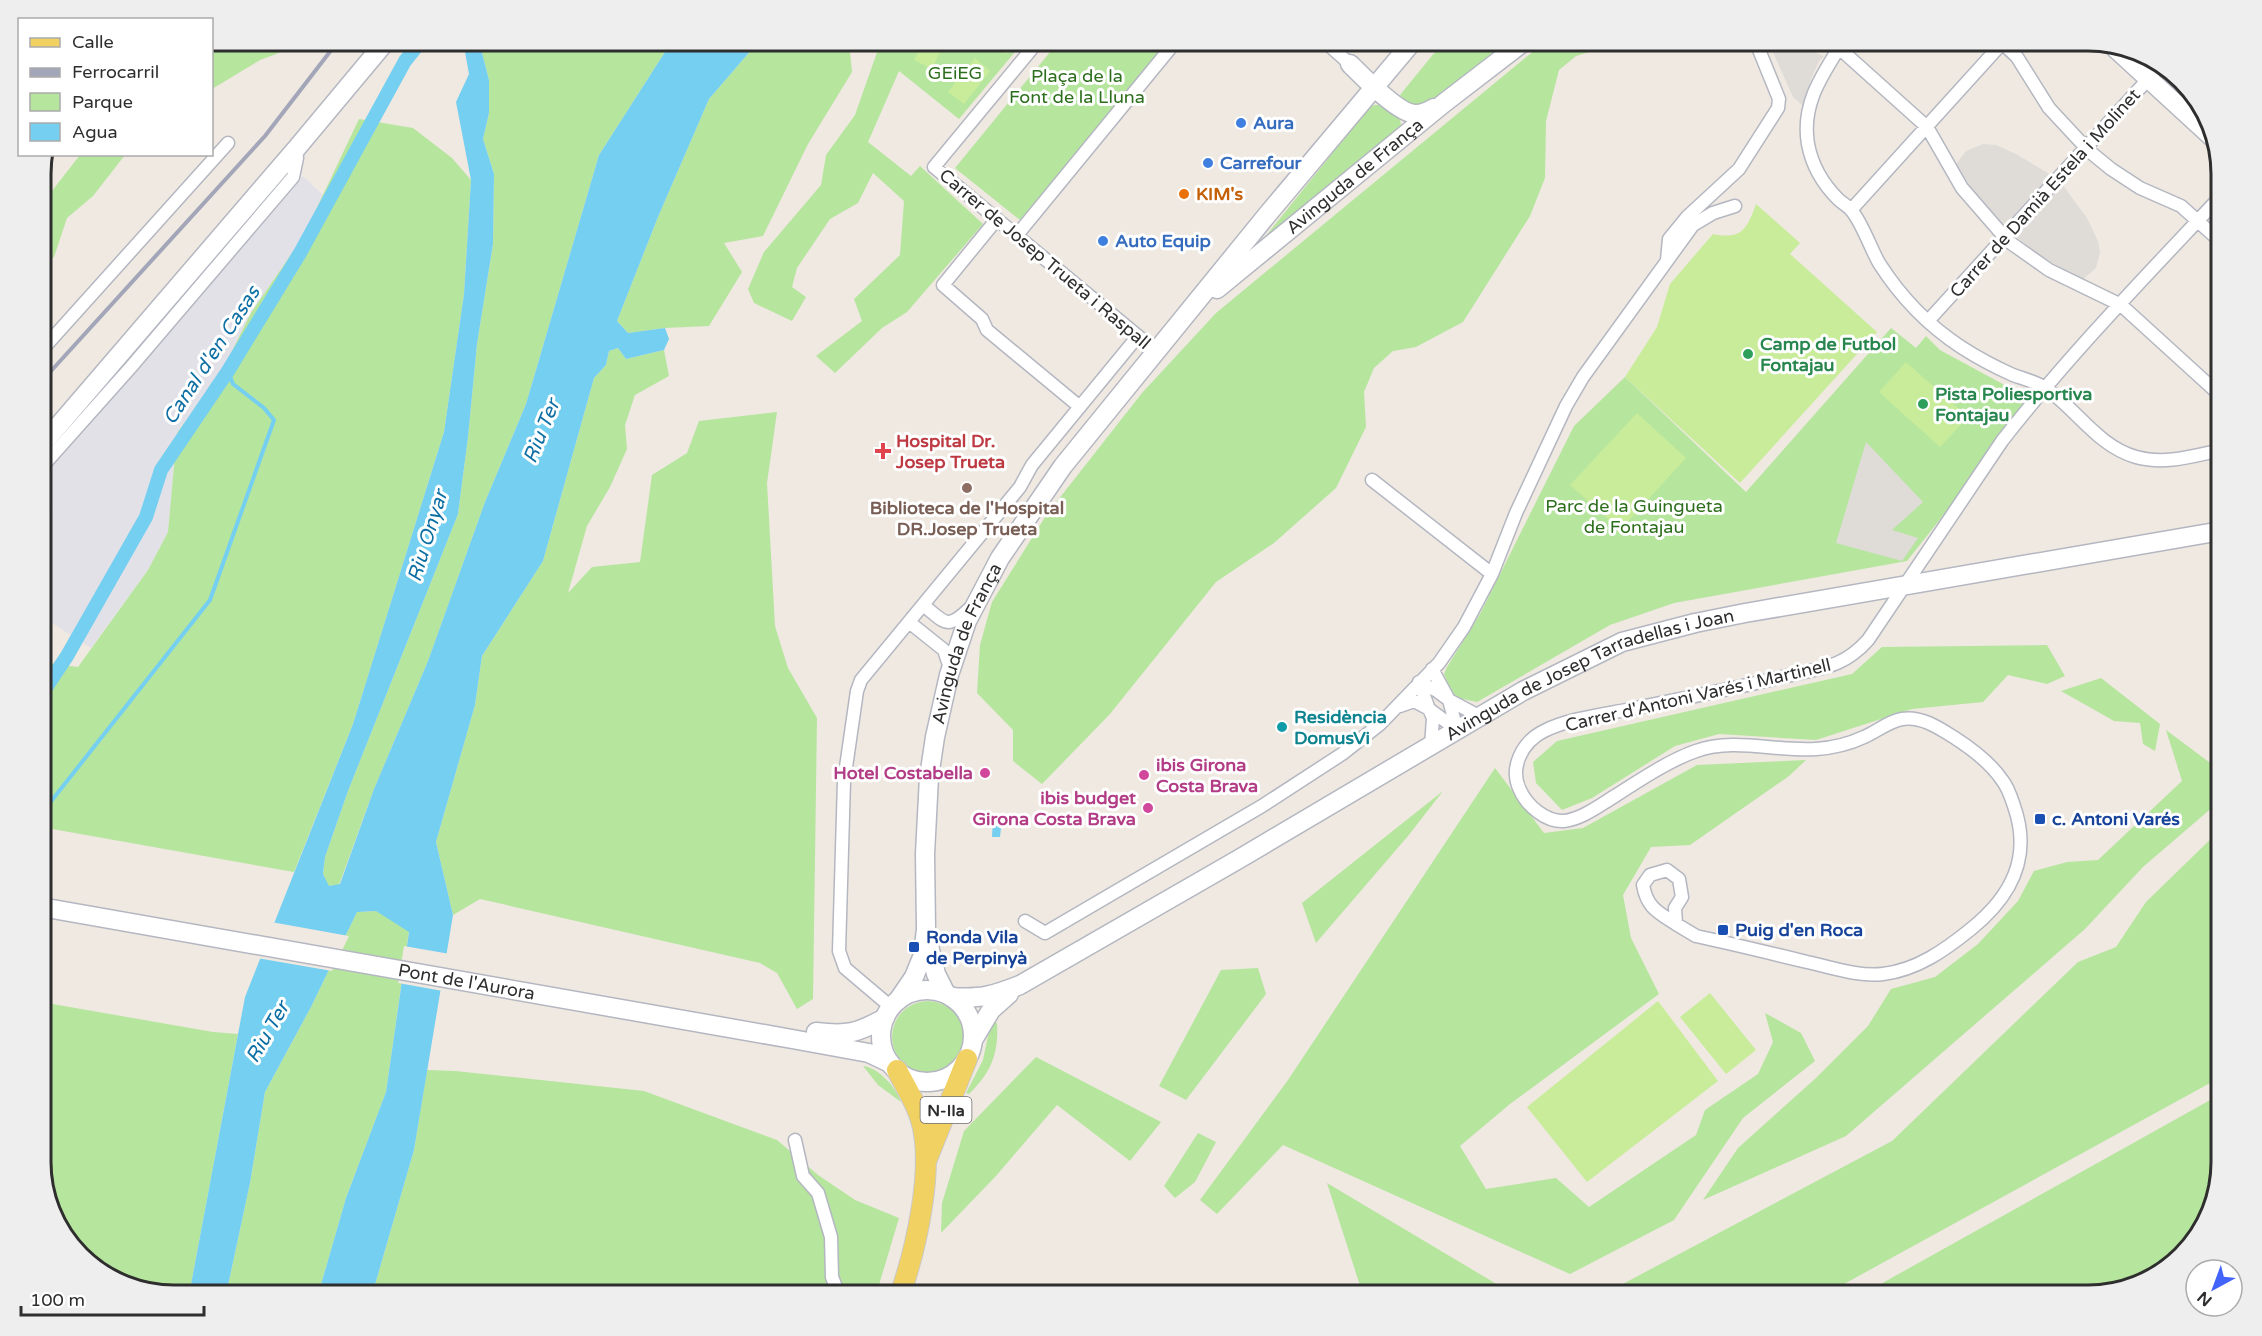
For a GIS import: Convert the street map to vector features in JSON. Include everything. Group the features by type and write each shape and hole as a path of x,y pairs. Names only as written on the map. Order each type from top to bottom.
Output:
{"main road":[{"path":"51,434 378,51"},
{"path":"1350,64 1384,67 1403,51"},
{"name":"Avinguda de França","path":"892,1008 919,968 926,929 925,854 929,777 950,668 967,621 1000,558 1063,466 1404,51"},
{"path":"1400,107 1394,89 1395,75 1406,51"},
{"name":"Avinguda de França","path":"1185,315 1512,51"},
{"path":"2135,60 2155,72 2198,121"},
{"path":"1350,64 1373,87 1415,115 1428,112 1444,104"},
{"name":"Avinguda de Josep Tarradellas i Joan","path":"948,995 974,999 992,996 1020,985 1135,920 1479,716 1592,656 1641,636 1745,613 2211,533"},
{"name":"Pont de l'Aurora","path":"51,899 793,1034 869,1053 894,1067"},
{"name":"Pont de l'Aurora","path":"51,909 793,1034 836,1035 860,1031 892,1008"},
{"name":"Avinguda de França","path":"926,929 936,974 948,995"},
{"name":"Avinguda de Josep Tarradellas i Joan","path":"970,1049 991,1010 1020,985"},
{"path":"892,1008 910,993 922,990 934,990 948,995 967,1013 973,1029 970,1049"},
{"name":"N-IIa","path":"892,1008 882,1041 921,1118 926,1162"},
{"name":"N-IIa","path":"894,1067 913,1080 938,1081 955,1073 970,1049"},
{"name":"N-IIa","path":"903,1285 914,1244 926,1162 970,1049"}],"street":[{"name":"Carrer de Josep Trueta i Raspall","path":"1030,51 934,167 1156,351"},
{"path":"1017,235 1168,51"},
{"path":"1335,51 1350,64"},
{"path":"1667,261 1669,239 1687,217 1739,169 1775,115 1779,99 1759,51"},
{"path":"1838,51 1815,87 1808,110 1807,133 1811,155 1819,176 1832,193 1851,210 1880,264 1928,321 1945,336 1982,360 2046,388 2100,438 2134,456 2168,460 2211,452"},
{"path":"1849,51 1927,127 1962,188 2004,237 2049,270 2121,305 2211,387"},
{"path":"1851,210 1994,51"},
{"path":"2010,51 2020,62 2049,108 2085,148 2128,180 2181,206 2211,233"},
{"name":"Carrer de Damià Estela i Molinet","path":"1928,321 2155,72"},
{"path":"51,340 228,143"},
{"path":"51,457 293,177 297,158 296,149"},
{"path":"1025,921 1045,933 1272,799 1342,754 1380,724 1439,663 1464,627 1492,574 1516,513 1566,406 1583,377 1693,225 1713,213 1735,206"},
{"name":"Carrer d'Antoni Varés i Martinell","path":"1676,924 1696,936 1850,972 1882,975 1934,957 1973,928 1994,908 2015,874 2022,851 2021,832 2011,798 2004,782 1988,763 1941,729 1919,719 1900,719 1843,745 1815,749 1759,745 1696,750 1643,778 1584,814 1562,821 1547,817 1533,808 1518,786 1516,775 1519,758 1535,736 1553,727 1742,687 1846,661 1868,640 2002,441 2034,401 2211,207"},
{"path":"997,219 943,285 982,320 987,330 1080,407"},
{"path":"892,1008 845,968 839,951 846,764 857,691 861,680 1020,487 1032,465 1138,336"},
{"path":"2034,401 2046,397 2056,398"},
{"path":"1372,480 1492,574"},
{"path":"923,605 950,623 956,622 977,602"},
{"path":"909,622 944,650 950,668"},
{"path":"1432,669 1449,700 1456,730"},
{"path":"1419,682 1479,716"},
{"path":"1419,682 1433,718 1431,746"},
{"path":"1396,707 1413,701 1429,708 1456,730"},
{"path":"795,1140 803,1176 818,1193 831,1237 832,1277 835,1285"}],"shaded area":[{"path":"1772,51 1811,51 1824,56 1819,61 1811,79 1803,106 1793,97"},
{"path":"1983,144 1996,145 2016,154 2051,175 2062,184 2087,218 2098,241 2100,252 2096,268 2082,280 2039,255 2009,231 1976,195 1956,164 1966,151"},
{"path":"303,176 323,195 303,237 251,313 220,375 177,433 168,532 148,570 91,648 51,622 51,467"},
{"path":"1866,442 1923,502 1892,530 1918,538 1902,561 1836,543"}],"green space":[{"path":"213,51 284,51 260,60 213,88"},
{"path":"482,51 666,51 599,155 526,404 485,502 428,661 374,789 339,885 328,886 323,874 325,857 348,791 458,514 477,344 493,244 494,174 483,139 489,113 489,80"},
{"path":"750,51 850,51 852,72 808,144 763,236 724,243 742,272 709,326 628,333 617,321 658,217 709,99"},
{"name":"GEiEG","path":"877,51 1016,51 959,119 899,71 868,142 911,176 920,166 983,224 907,312 882,328 835,373 816,356 862,321 854,299 900,255 904,201 873,173 858,203 830,219 797,268 792,287 806,297 792,321 754,303 748,289 764,252 821,185 826,155 855,115"},
{"path":"918,51 940,51 932,69 914,60"},
{"name":"Plaça de la Font de la Lluna","path":"1051,51 1163,51 1020,220 955,168"},
{"path":"1436,51 1496,51 1427,106 1415,106 1400,95"},
{"path":"1534,51 1593,51 1576,56 1559,70 1546,121 1545,178 1530,216 1463,322 1416,347 1393,351 1374,368 1364,392 1366,427 1336,488 1274,543 1216,582 1110,714 1042,784 1013,761 1013,730 977,693 980,645 992,602 1047,514 1142,393 1216,313"},
{"path":"975,58 990,71 964,104 948,92"},
{"path":"1374,105 1384,106 1394,111 1400,119 1401,130 1268,238 1265,237 1368,109"},
{"path":"359,119 413,128 452,158 471,180 464,294 444,432 353,724 294,872 51,829 51,663 78,667 148,570 168,532 177,433 220,375 251,313 303,237"},
{"path":"79,156 124,156 93,196 67,218 54,257 51,259 51,192"},
{"name":"Camp de Futbol Fontajau","path":"1756,204 1800,243 1790,254 1877,332 1740,483 1625,377 1657,327 1670,284 1713,234 1731,235 1742,231 1750,220"},
{"name":"Parc de la Guingueta de Fontajau","path":"1891,328 1916,348 1926,336 1940,350 2034,401 1907,561 1674,603 1610,625 1477,702 1454,697 1444,674 1447,667 1480,614 1574,426 1625,377 1746,492"},
{"path":"618,348 626,359 664,350 669,376 635,395 625,425 627,449 610,487 587,526 568,593 592,567 640,562 652,475 687,453 699,421 777,412 767,483 775,626 788,668 817,718 813,999 797,1009 777,973 760,963 480,899 453,915 436,842 475,705 482,656 543,561 594,378 606,365 609,351"},
{"name":"Pista Poliesportiva Fontajau","path":"1906,362 1968,417 1940,447 1879,392"},
{"path":"1637,413 1686,458 1620,530 1570,485"},
{"path":"2047,645 2065,676 2047,684 2008,675 1983,702 1912,709 1816,740 1719,734 1675,746 1592,798 1562,810 1536,783 1533,762 1557,741 1852,674 1882,647"},
{"path":"2101,678 2160,724 2155,751 2143,744 2140,723 2114,721 2061,691"},
{"path":"2166,730 2211,764 2211,809 2143,867 2085,929 1846,1136 1703,1200 1738,1148 1816,1078 1868,1026 1891,989 1935,977 1978,944 2018,901 2034,871 2067,862 2098,860 2182,781"},
{"path":"1806,760 1789,776 1690,845 1651,847 1623,895 1631,938 1659,994 1510,1104 1460,1146 1486,1189 1556,1178 1589,1207 1696,1135 1705,1110 1758,1074 1773,1042 1765,1013 1801,1033 1815,1061 1743,1118 1674,1220 1570,1274 1283,1145 1217,1214 1200,1200 1288,1080 1495,768 1544,833 1583,828 1697,765"},
{"path":"1443,791 1408,836 1316,943 1302,903"},
{"path":"2211,839 2211,1082 1842,1285 1621,1285 1892,1141 2078,962 2116,947 2146,902"},
{"path":"377,911 409,931 386,1092 346,1198 321,1285 228,1285 250,1183 265,1092 311,1007 357,912"},
{"path":"1258,968 1266,994 1186,1100 1159,1086 1221,970"},
{"path":"1710,993 1756,1050 1726,1074 1680,1017"},
{"path":"928,1001 942,1004 954,1011 961,1023 964,1037 961,1051 954,1063 942,1070 928,1073 914,1070 902,1063 895,1051 892,1037 895,1023 902,1011 914,1004"},
{"path":"1658,1001 1718,1081 1587,1182 1527,1107"},
{"path":"51,1004 213,1032 238,1034 191,1285 158,1284 127,1276 106,1264 82,1243 64,1216 53,1186 51,1170"},
{"path":"994,1022 997,1023 997,1044 992,1062 977,1086 969,1094 966,1093 983,1060 988,1036"},
{"path":"1036,1057 1161,1122 1130,1161 1057,1105 995,1177 941,1233 942,1203 964,1131"},
{"path":"863,1066 875,1070 886,1079 901,1102 878,1085"},
{"path":"427,1070 644,1091 777,1140 818,1175 855,1200 899,1218 879,1285 375,1285 414,1150"},
{"path":"2211,1100 2210,1178 2202,1209 2175,1249 2135,1276 2120,1281 2088,1285 1879,1285"},
{"path":"1198,1133 1216,1142 1195,1182 1175,1198 1164,1186"},
{"path":"1327,1183 1498,1285 1360,1285"}],"water":[{"path":"465,51 482,51 489,80 489,113 483,139 494,174 493,244 477,344 458,514 348,791 325,857 323,874 329,886 340,884 374,789 428,661 485,502 526,404 599,155 666,51 750,51 709,99 658,217 617,321 628,333 665,328 669,339 664,350 626,359 618,348 609,351 606,365 594,378 543,561 482,656 475,705 436,842 453,915 414,1150 375,1285 321,1285 346,1198 386,1092 409,932 376,911 357,912 311,1007 265,1092 250,1183 228,1285 191,1285 245,997 353,724 444,432 464,294 471,180 456,102 469,74"},
{"path":"993,819 1002,819 1000,837 992,837"}],"pier":[{"path":"271,922 349,936 332,971 257,958"},
{"path":"404,946 450,954 443,991 398,983"}],"waterway":[{"name":"Canal d'en Casas","path":"51,680 146,517 161,470 228,371 300,253 405,61 413,51"},
{"path":"51,801 210,600 274,420 264,408 233,384 228,371"}],"railway":[{"path":"51,371 265,136 331,51"}],"place":[{"name":"Aura","path":"1241,123"},
{"name":"Carrefour","path":"1208,163"},
{"name":"KIM's","path":"1184,194"},
{"name":"Auto Equip","path":"1103,241"},
{"name":"Camp de Futbol Fontajau","path":"1748,354"},
{"name":"Pista Poliesportiva Fontajau","path":"1923,404"},
{"name":"Hospital Dr. Josep Trueta","path":"883,451"},
{"name":"Biblioteca de l'Hospital DR.Josep Trueta","path":"967,488"},
{"name":"Residència DomusVi","path":"1282,727"},
{"name":"Hotel Costabella","path":"985,773"},
{"name":"ibis Girona Costa Brava","path":"1144,775"},
{"name":"ibis budget Girona Costa Brava","path":"1148,808"},
{"name":"c. Antoni Varés","path":"2040,819"},
{"name":"Puig d'en Roca","path":"1723,930"},
{"name":"Ronda Vila de Perpinyà","path":"914,947"}],"water label":[{"name":"Riu Ter","path":"541,431"},
{"name":"Riu Onyar","path":"427,536"},
{"name":"Riu Ter","path":"267,1032"}]}
